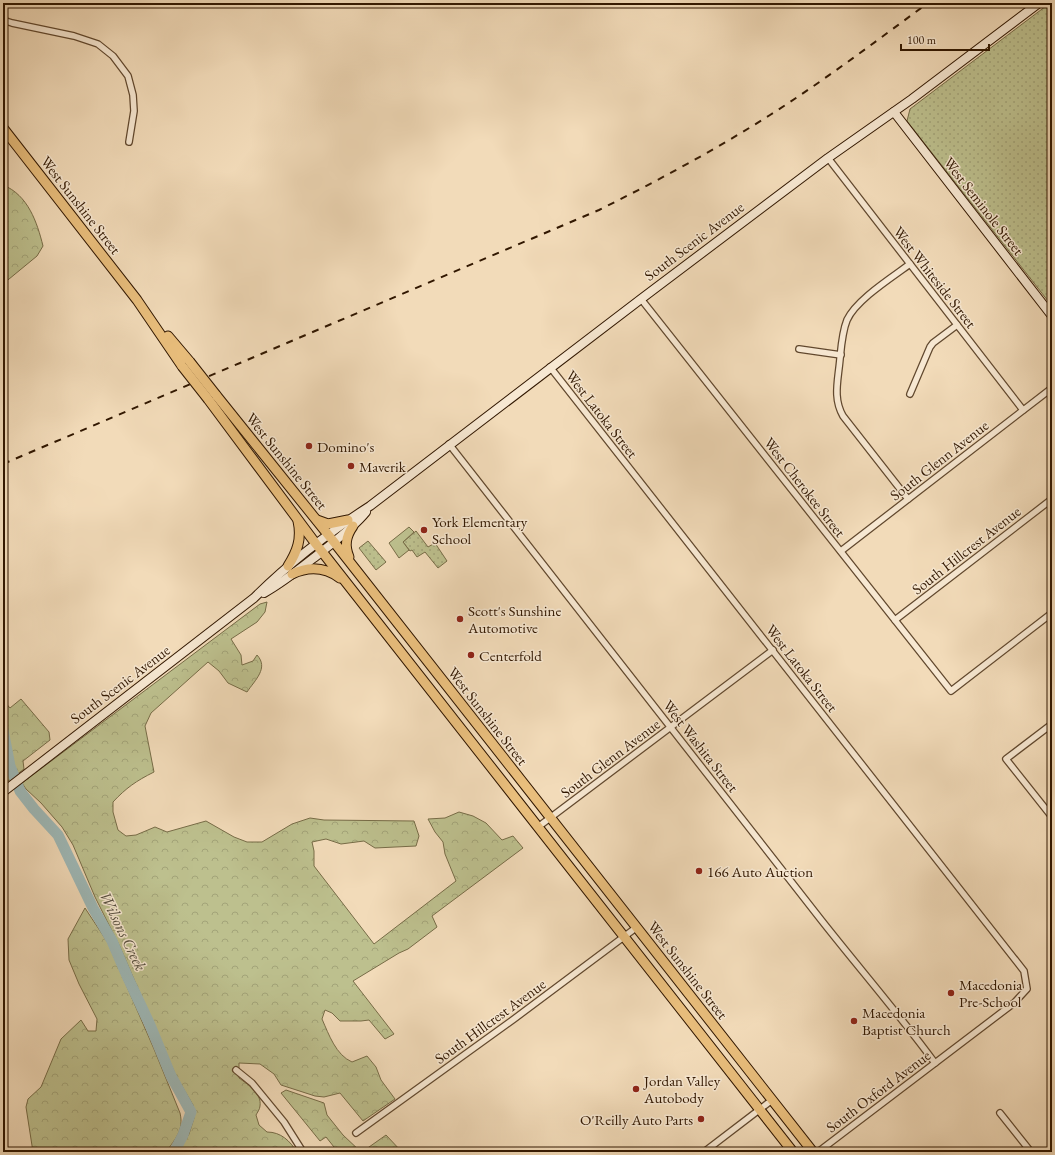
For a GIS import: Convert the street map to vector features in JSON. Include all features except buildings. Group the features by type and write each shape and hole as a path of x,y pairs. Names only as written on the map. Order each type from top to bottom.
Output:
{"main road":[{"name":"South Scenic Avenue","path":"3,792 28,771 254,598 270,590 290,570 351,523 370,506 550,367 828,158 894,112 1039,3"},
{"name":"West Seminole Street","path":"894,112 1052,316"},
{"name":"West Sunshine Street","path":"3,128 212,397 352,564 813,1152"},
{"name":"West Sunshine Street","path":"212,397 319,548 793,1152"},
{"path":"313,517 324,523 351,523 346,545 352,564"},
{"path":"298,520 300,540 290,570 318,568 331,572 346,582"}],"street":[{"path":"3,20 12,24 74,36 98,44 113,56 128,76 133,95 134,111 129,142"},
{"name":"West Whiteside Street","path":"828,158 1023,410"},
{"path":"908,499 840,412 836,391 845,325 855,308 862,301 910,264"},
{"name":"West Cherokee Street","path":"641,299 951,690 1052,613"},
{"path":"910,394 930,347 933,343 957,325"},
{"path":"799,349 841,355"},
{"name":"West Latoka Street","path":"550,367 1024,971 1027,989"},
{"name":"South Glenn Avenue","path":"840,551 1052,388"},
{"name":"West Washita Street","path":"449,444 935,1063"},
{"name":"South Hillcrest Avenue","path":"894,620 1052,499"},
{"name":"South Glenn Avenue","path":"538,827 772,650"},
{"path":"1052,724 1006,759 1052,817"},
{"name":"South Hillcrest Avenue","path":"356,1133 514,1019 637,927"},
{"name":"South Oxford Avenue","path":"818,1152 1014,1003 1027,989"},
{"path":"236,1070 252,1083 284,1122 303,1152"},
{"path":"704,1152 772,1100"},
{"path":"1000,1113 1031,1152"}],"green space":[{"path":"1052,3 1052,306 907,121 910,109"},
{"path":"3,185 19,195 25,202 38,228 43,246 37,256 3,284"},
{"path":"409,527 414,532 403,542 409,550 399,558 389,543"},
{"path":"416,531 428,547 435,543 447,561 438,568 425,552 417,557 412,550 410,551 403,542"},
{"path":"368,541 386,562 376,570 359,548"},
{"path":"267,602 265,612 257,622 231,639 241,655 242,665 253,661 257,655 262,665 260,674 247,692 228,683 219,671 208,662 151,713 145,726 154,772 132,785 113,802 113,812 118,830 126,836 136,835 155,827 167,832 206,821 234,837 247,842 262,842 292,824 310,818 324,820 414,821 419,836 416,846 375,848 364,841 341,844 326,839 312,842 314,851 314,866 374,944 456,881 445,854 443,842 435,832 428,819 445,818 459,812 473,816 486,823 502,840 513,836 523,848 432,916 437,927 408,949 353,981 394,1034 385,1039 369,1020 340,1021 332,1013 325,1010 322,1019 337,1050 346,1059 352,1062 367,1056 376,1067 381,1080 395,1099 363,1121 340,1093 324,1097 315,1096 281,1085 274,1074 260,1064 239,1063 239,1078 250,1086 259,1097 260,1107 256,1115 259,1125 267,1132 281,1135 297,1152 178,1152 189,1134 194,1118 193,1105 176,1076 120,947 95,897 73,845 62,827 22,783 260,604"},
{"path":"21,699 49,732 50,740 23,761 24,769 3,785 3,700 10,708"},
{"path":"85,908 108,943 180,1113 180,1129 176,1138 166,1152 33,1152 26,1107 28,1099 41,1087 61,1039 81,1020 88,1031 96,1031 97,1019 79,984 69,960 68,939"},
{"path":"286,1090 324,1103 327,1115 343,1135 361,1152 338,1152 326,1137 320,1141 281,1093"},
{"path":"386,1135 402,1152 362,1152"}],"waterway":[{"name":"Wilsons Creek","path":"3,730 10,766 20,791 58,835 93,908 112,941 171,1076 191,1112 183,1135 174,1152"}],"railway":[{"path":"3,464 599,210 686,165 770,115 830,74 928,3"}],"place":[{"name":"Domino's","path":"309,446"},
{"name":"Maverik","path":"351,466"},
{"name":"York Elementary School","path":"424,530"},
{"name":"Scott's Sunshine Automotive","path":"460,619"},
{"name":"Centerfold","path":"471,655"},
{"name":"166 Auto Auction","path":"699,871"},
{"name":"Macedonia Pre-School","path":"951,993"},
{"name":"Macedonia Baptist Church","path":"854,1021"},
{"name":"Jordan Valley Autobody","path":"636,1089"},
{"name":"O'Reilly Auto Parts","path":"701,1119"}]}
